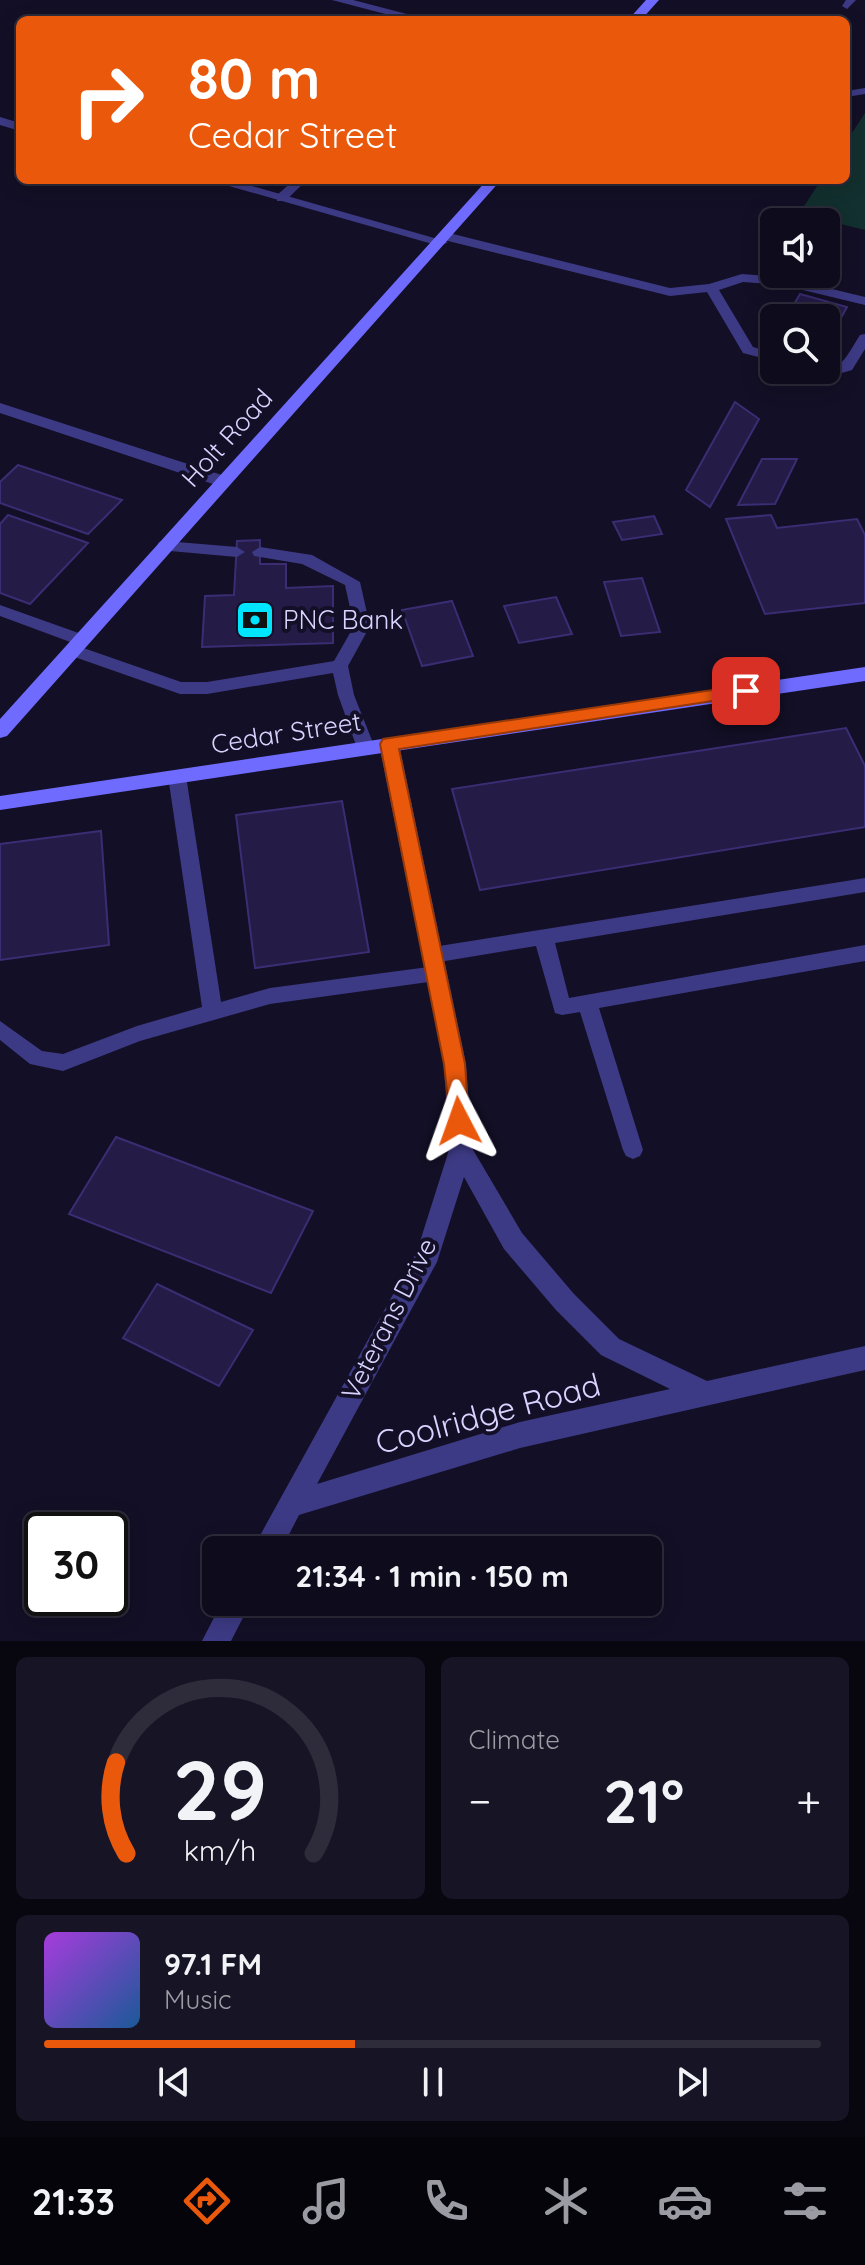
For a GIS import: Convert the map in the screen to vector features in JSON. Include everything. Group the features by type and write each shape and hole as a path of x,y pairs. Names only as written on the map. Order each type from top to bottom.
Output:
{"main road":[{"path":"638,16 653,0"},
{"name":"Holt Road","path":"0,731 491,184"},
{"name":"Cedar Street","path":"0,803 865,674"}],"street":[{"path":"338,0 407,16"},
{"path":"230,184 443,239"},
{"path":"0,408 222,481"},
{"name":"Veterans Drive","path":"273,1536 428,1254 461,1150 455,1064 434,965 377,746"},
{"name":"Coolridge Road","path":"461,1150 513,1241 565,1302 610,1347 706,1394"},
{"name":"Coolridge Road","path":"290,1505 520,1435 865,1358"},
{"path":"216,1641 229,1616"}],"lane":[{"path":"281,198 297,184"},
{"path":"443,239 670,292 711,288 742,278 782,281 865,301"},
{"path":"711,288 748,350 760,353"},
{"path":"840,369 847,367 865,338"},
{"path":"165,546 237,552"},
{"path":"260,552 306,559 352,582 362,626 340,666 346,695 377,746"},
{"path":"0,610 180,688 207,688 340,666"},
{"path":"177,776 213,1013"},
{"path":"0,1029 37,1058 63,1063 137,1034 270,996 434,965 544,938 865,885"},
{"path":"544,938 562,1007 865,953"},
{"path":"587,1002 633,1150"}],"green space":[{"path":"865,113 865,230 840,224 840,208 803,208 818,184 850,184 850,136"}],"building":[{"path":"800,294 836,304 794,304"},
{"path":"840,305 847,307 840,319"},
{"path":"735,402 759,419 710,507 686,490"},
{"path":"762,459 797,459 775,504 738,505"},
{"path":"18,465 122,500 88,534 0,503 0,482"},
{"path":"8,515 88,543 30,604 0,593 0,524"},
{"path":"771,515 777,528 857,519 865,535 865,603 765,614 726,519"},
{"path":"654,516 662,534 622,540 613,522"},
{"path":"260,540 260,564 286,564 286,588 333,586 333,643 202,647 205,596 234,595 237,541"},
{"path":"642,578 660,632 621,636 604,582"},
{"path":"556,597 572,634 519,643 504,606"},
{"path":"452,601 473,656 422,666 402,610"},
{"path":"846,728 865,766 865,827 480,890 452,789"},
{"path":"342,801 369,952 255,968 236,815"},
{"path":"101,831 109,945 0,960 0,844"},
{"path":"116,1137 313,1211 271,1293 69,1214"},
{"path":"157,1284 253,1330 219,1386 123,1338"}],"place":[{"name":"PNC Bank","path":"255,620"}],"route":[{"path":"459,1121 455,1064 389,744 746,691"}]}
